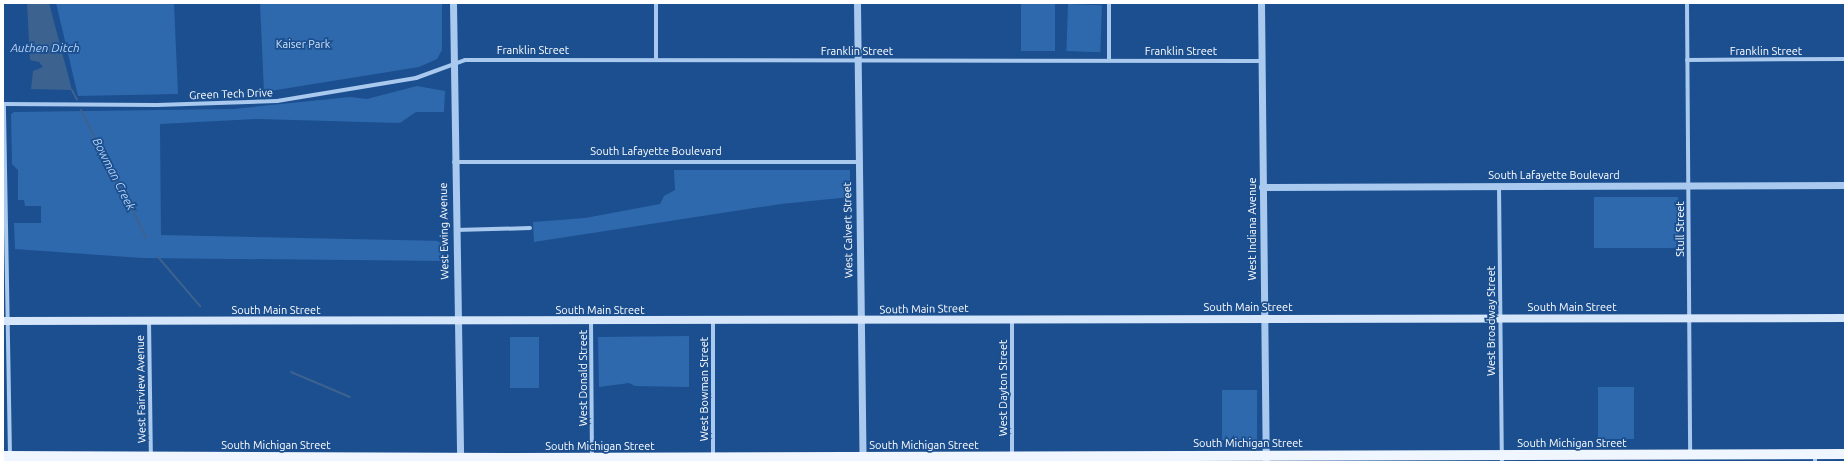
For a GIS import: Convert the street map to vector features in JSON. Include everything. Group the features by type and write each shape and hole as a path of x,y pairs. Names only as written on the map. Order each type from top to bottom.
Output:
{"main road":[{"name":"South Main Street","path":"5,321 457,322 1263,318 1845,318"},
{"name":"South Michigan Street","path":"6,456 57,459 253,460 560,460 592,458 661,460 713,458 863,460 1012,456 1023,459 1383,459 1690,454 1727,458 1820,458 1845,454"}],"street":[{"name":"West Ewing Avenue","path":"453,3 455,230 460,460"},
{"path":"656,3 656,59"},
{"name":"West Calvert Street","path":"857,3 863,460"},
{"path":"1109,3 1109,60"},
{"name":"West Indiana Avenue","path":"1261,3 1263,318 1266,459"},
{"name":"Stull Street","path":"1686,3 1690,454"},
{"name":"Franklin Street","path":"454,64 473,59 1261,60"},
{"name":"Franklin Street","path":"1687,60 1845,59"},
{"name":"Green Tech Drive","path":"5,321 4,104 157,105 277,102 416,78 454,64"},
{"name":"South Lafayette Boulevard","path":"454,162 858,162"},
{"name":"South Lafayette Boulevard","path":"1262,187 1845,185"},
{"name":"West Broadway Street","path":"1499,186 1502,458"},
{"path":"455,230 530,228"},
{"name":"West Dayton Street","path":"1012,319 1012,456"},
{"path":"5,321 6,456"},
{"name":"West Fairview Avenue","path":"149,321 151,459"},
{"name":"West Donald Street","path":"591,321 592,458"},
{"name":"West Bowman Street","path":"713,321 713,458"}],"green space":[{"path":"56,3 174,3 178,94 78,96"},
{"name":"Kaiser Park","path":"260,3 442,3 442,50 437,59 419,67 264,92"},
{"path":"1021,4 1055,4 1055,51 1021,51"},
{"path":"1068,4 1102,5 1100,52 1066,51"},
{"path":"417,86 445,91 444,112 416,112 400,123 258,119 160,124 161,235 444,241 445,261 142,258 15,249 14,223 41,223 41,206 25,206 24,200 18,200 18,170 12,164 11,114 14,112 233,109 350,97 367,99"},
{"path":"674,170 850,170 850,197 781,204 534,242 533,222 585,218 660,204 664,196 675,190"},
{"path":"1594,197 1678,197 1678,248 1594,248"},
{"path":"689,336 689,387 635,386 629,383 599,387 598,337"},
{"path":"510,337 539,337 539,388 510,388"},
{"path":"1598,387 1634,387 1634,439 1598,439"},
{"path":"1222,390 1257,390 1257,440 1222,440"}],"water":[{"name":"Authen Ditch","path":"27,3 49,3 72,90 31,89 33,71 43,67 39,62 30,60"}],"waterway":[{"name":"Bowman Creek","path":"72,90 77,100"},
{"name":"Bowman Creek","path":"81,110 146,237"},
{"name":"Bowman Creek","path":"158,257 200,306"},
{"name":"Bowman Creek","path":"291,372 350,397"}]}
